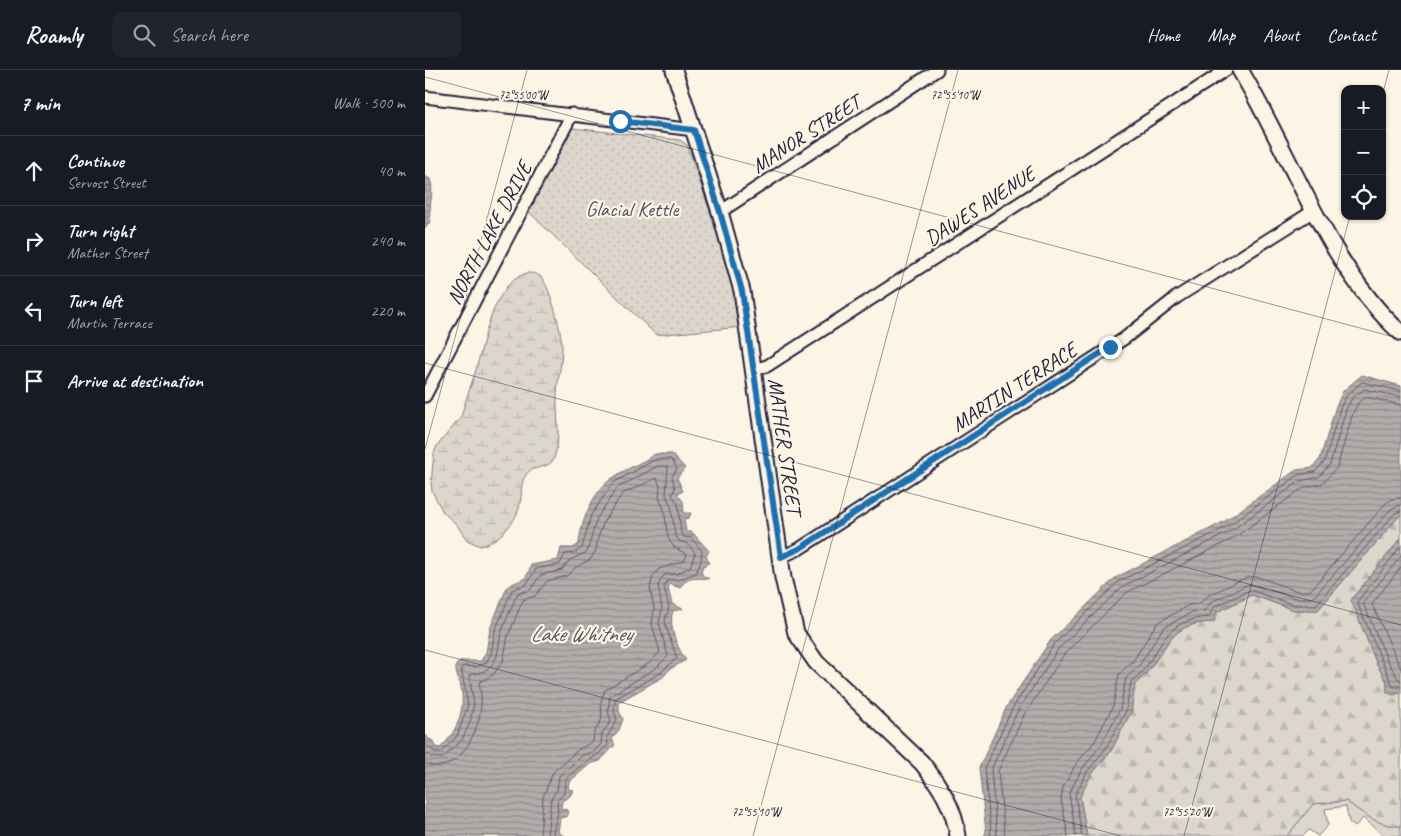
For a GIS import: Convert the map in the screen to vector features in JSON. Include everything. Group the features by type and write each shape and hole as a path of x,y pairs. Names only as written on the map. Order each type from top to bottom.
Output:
{"street":[{"name":"MATHER STREET","path":"674,70 720,212 742,291 781,557 791,617 796,633 805,649 816,662 922,764 936,780 953,812 958,836"},
{"name":"MANOR STREET","path":"720,212 937,70"},
{"name":"DAWES AVENUE","path":"753,370 767,366 1226,70"},
{"path":"1240,70 1354,279 1376,307 1401,333"},
{"path":"425,97 694,130"},
{"name":"NORTH LAKE DRIVE","path":"425,396 572,114"},
{"name":"MARTIN TERRACE","path":"781,557 807,543 1125,338 1177,297 1315,210"}],"green space":[{"name":"Glacial Kettle","path":"572,128 680,140 687,145 725,254 742,327 656,335 527,210"},
{"path":"527,273 538,275 545,282 552,300 562,343 557,389 557,448 550,464 529,471 524,478 518,511 511,524 493,541 480,546 467,540 456,524 443,512 432,491 434,453 437,446 461,417 486,331 498,301 505,289 515,279"},
{"path":"1401,514 1401,538 1354,596 1377,665 1387,682 1387,692 1395,695 1401,692 1401,826 1378,822 1346,801 1313,804 1287,836 1087,836 1080,797 1091,775 1111,751 1131,712 1135,684 1146,674 1167,643 1184,628 1214,622 1217,612 1252,595 1294,610 1318,610"},
{"path":"1346,801 1378,822 1401,826 1401,836 1385,836 1363,818 1355,827 1349,822 1346,806 1325,809 1328,825 1318,836 1309,830 1303,836 1287,836 1313,804"}],"water":[{"path":"425,176 430,179 432,189 430,222 425,229"},
{"path":"1362,375 1401,386 1401,514 1318,610 1294,610 1252,595 1217,612 1214,622 1184,628 1167,643 1154,663 1135,684 1131,712 1111,751 1091,775 1080,797 1087,836 984,836 986,832 979,768 1007,706 1050,641 1115,578 1225,521 1296,470 1312,468 1320,459 1336,406 1343,391"},
{"name":"Lake Whitney","path":"655,454 672,454 685,468 677,478 683,491 677,494 683,501 684,513 691,513 689,518 684,519 686,532 692,532 709,551 706,556 709,563 703,566 701,571 703,576 709,579 689,580 680,588 670,584 668,588 672,604 683,609 673,611 672,623 679,649 686,660 670,669 663,677 619,702 619,711 623,719 619,730 612,739 615,745 600,761 590,764 569,782 568,789 573,790 570,796 562,801 561,808 567,810 568,816 560,818 558,832 564,836 425,836 425,734 433,741 435,747 440,748 455,729 462,705 461,688 456,665 461,661 481,661 486,652 490,629 507,587 525,577 531,565 558,560 561,548 573,548 579,544 582,527 589,508 604,485 616,475"},
{"path":"1401,538 1401,692 1392,695 1387,692 1387,682 1377,665 1351,600"}],"route":[{"path":"620,121 694,130 742,291 781,557 799,549 1110,347"}]}
